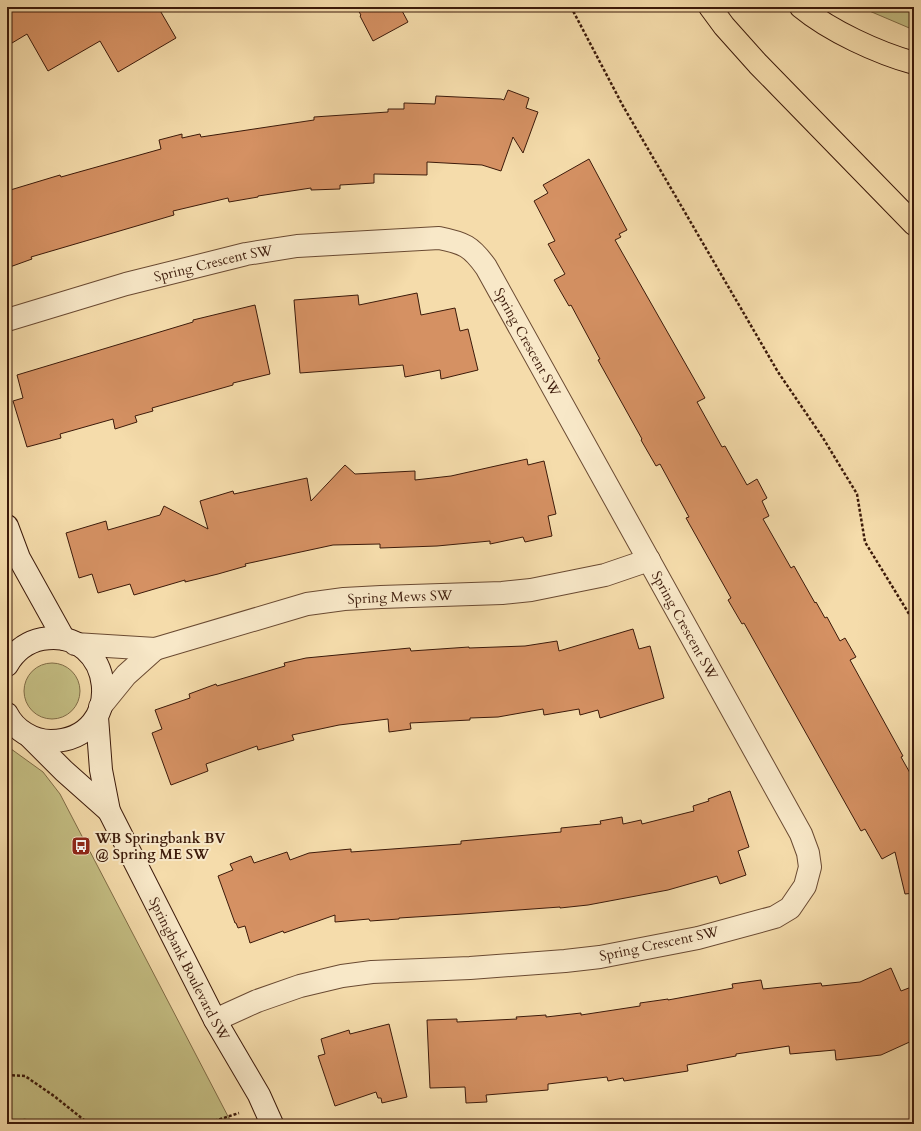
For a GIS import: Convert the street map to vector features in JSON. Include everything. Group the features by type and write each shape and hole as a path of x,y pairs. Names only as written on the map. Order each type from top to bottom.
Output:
{"highway":[{"path":"710,7 724,26 758,64 914,224"},
{"path":"801,7 849,38 914,63"}],"street":[{"name":"Spring Crescent SW","path":"7,320 126,284 246,254 304,245 439,238 455,241 470,248 477,254 486,267 801,834 808,853 810,867 805,886 790,908 775,917 698,938 600,957 478,967 372,972 342,976 300,986 264,998 215,1020"},
{"path":"7,526 20,558 70,641"},
{"name":"Spring Mews SW","path":"7,665 12,656 23,647 36,640 50,638 155,649 307,604 374,597 502,593 531,590 605,575 649,560"},
{"name":"Springbank Boulevard SW","path":"70,641 79,645 91,656 100,669 104,685 103,701 99,712 101,770 109,811 215,1020 259,1095 268,1115"},
{"name":"Spring Mews SW","path":"30,737 45,741 60,741 75,737 87,728 126,675 155,649"},
{"name":"Springbank Boulevard SW","path":"7,714 19,730 30,737 64,771 109,811"}],"path":[{"path":"571,7 623,106 762,345 778,372 823,438 857,494 865,542 914,622"},
{"path":"7,1074 25,1076 54,1096 89,1124"},
{"path":"205,1124 268,1115"}],"shaded area":[{"path":"860,7 914,7 914,30"},
{"path":"52,663 63,665 72,671 78,680 80,691 78,702 72,711 63,717 52,719 41,717 32,711 26,702 24,691 26,680 32,671 41,665"},
{"path":"7,746 43,772 60,794 232,1124 34,1124 25,1119 7,1123"}],"building":[{"path":"7,7 158,7 176,38 118,72 100,41 48,71 27,34 7,46"},
{"path":"356,7 400,7 408,22 373,41"},
{"path":"508,90 529,98 526,108 538,112 523,153 513,137 501,171 482,165 427,162 427,175 374,174 374,183 340,185 340,189 311,190 311,188 229,202 228,198 173,211 174,215 31,257 32,259 7,268 7,191 60,175 61,177 161,149 159,140 182,134 182,138 200,134 201,137 314,120 314,117 388,112 388,109 404,109 404,103 435,104 436,96 504,100"},
{"path":"589,159 627,230 619,234 621,237 615,240 705,398 697,402 722,447 725,446 747,485 757,479 767,498 762,501 769,516 763,519 791,568 794,566 815,603 816,602 825,618 827,617 840,641 845,638 856,657 850,660 903,756 901,757 914,780 914,893 905,894 895,852 882,859 865,829 861,831 744,623 742,624 728,600 731,598 686,518 689,517 660,464 656,466 641,440 642,439 598,360 600,359 571,305 569,306 554,280 565,274 548,244 555,241 534,201 548,193 543,185"},
{"path":"417,293 421,315 455,308 460,331 468,329 478,370 441,379 440,370 405,377 403,365 300,373 294,300 358,295 359,305"},
{"path":"255,305 270,374 233,383 233,385 152,408 153,411 135,416 137,422 115,429 113,419 60,434 61,438 27,447 13,401 23,398 17,375 193,322 193,320"},
{"path":"527,459 528,465 544,461 556,514 548,516 552,536 525,542 523,537 490,544 490,541 437,546 380,548 380,544 333,545 245,564 246,566 218,574 185,582 185,580 134,595 130,584 98,593 92,574 79,578 66,533 106,521 108,530 160,515 164,506 208,529 200,501 233,491 234,494 307,478 311,501 345,465 355,474 415,471 415,480 451,476"},
{"path":"633,629 639,649 650,646 664,698 600,718 598,710 580,715 579,709 544,715 543,709 498,717 470,718 470,720 410,723 411,729 389,732 388,719 339,725 292,735 294,740 258,750 257,746 206,764 208,771 171,785 152,733 162,729 155,710 190,698 189,694 216,684 217,686 285,666 284,663 306,658 410,648 411,651 469,647 525,646 557,641 559,651"},
{"path":"730,791 749,847 738,851 746,875 720,884 717,876 668,890 588,905 560,908 370,921 369,919 335,922 335,915 250,943 245,926 238,928 235,923 218,876 233,870 230,864 251,856 254,863 287,852 290,860 309,853 351,849 351,852 461,844 461,841 561,832 561,828 601,824 600,821 622,817 623,824 641,820 642,824 694,811 693,806 709,801 708,799"},
{"path":"891,968 901,991 914,986 914,1040 881,1055 836,1060 835,1050 790,1054 789,1046 736,1054 736,1056 687,1065 688,1071 624,1081 623,1078 608,1081 607,1077 548,1084 548,1090 486,1095 487,1102 466,1103 465,1087 430,1088 427,1020 457,1019 457,1022 517,1019 516,1017 546,1015 546,1017 581,1013 581,1015 640,1006 640,1003 668,1000 733,988 732,984 761,980 763,989 821,983 822,986 860,982"},
{"path":"389,1024 407,1097 382,1103 381,1098 378,1098 376,1092 335,1106 318,1056 325,1054 321,1039 349,1030 350,1034"}],"place":[{"name":"WB Springbank BV @ Spring ME SW","path":"81,846"}]}
